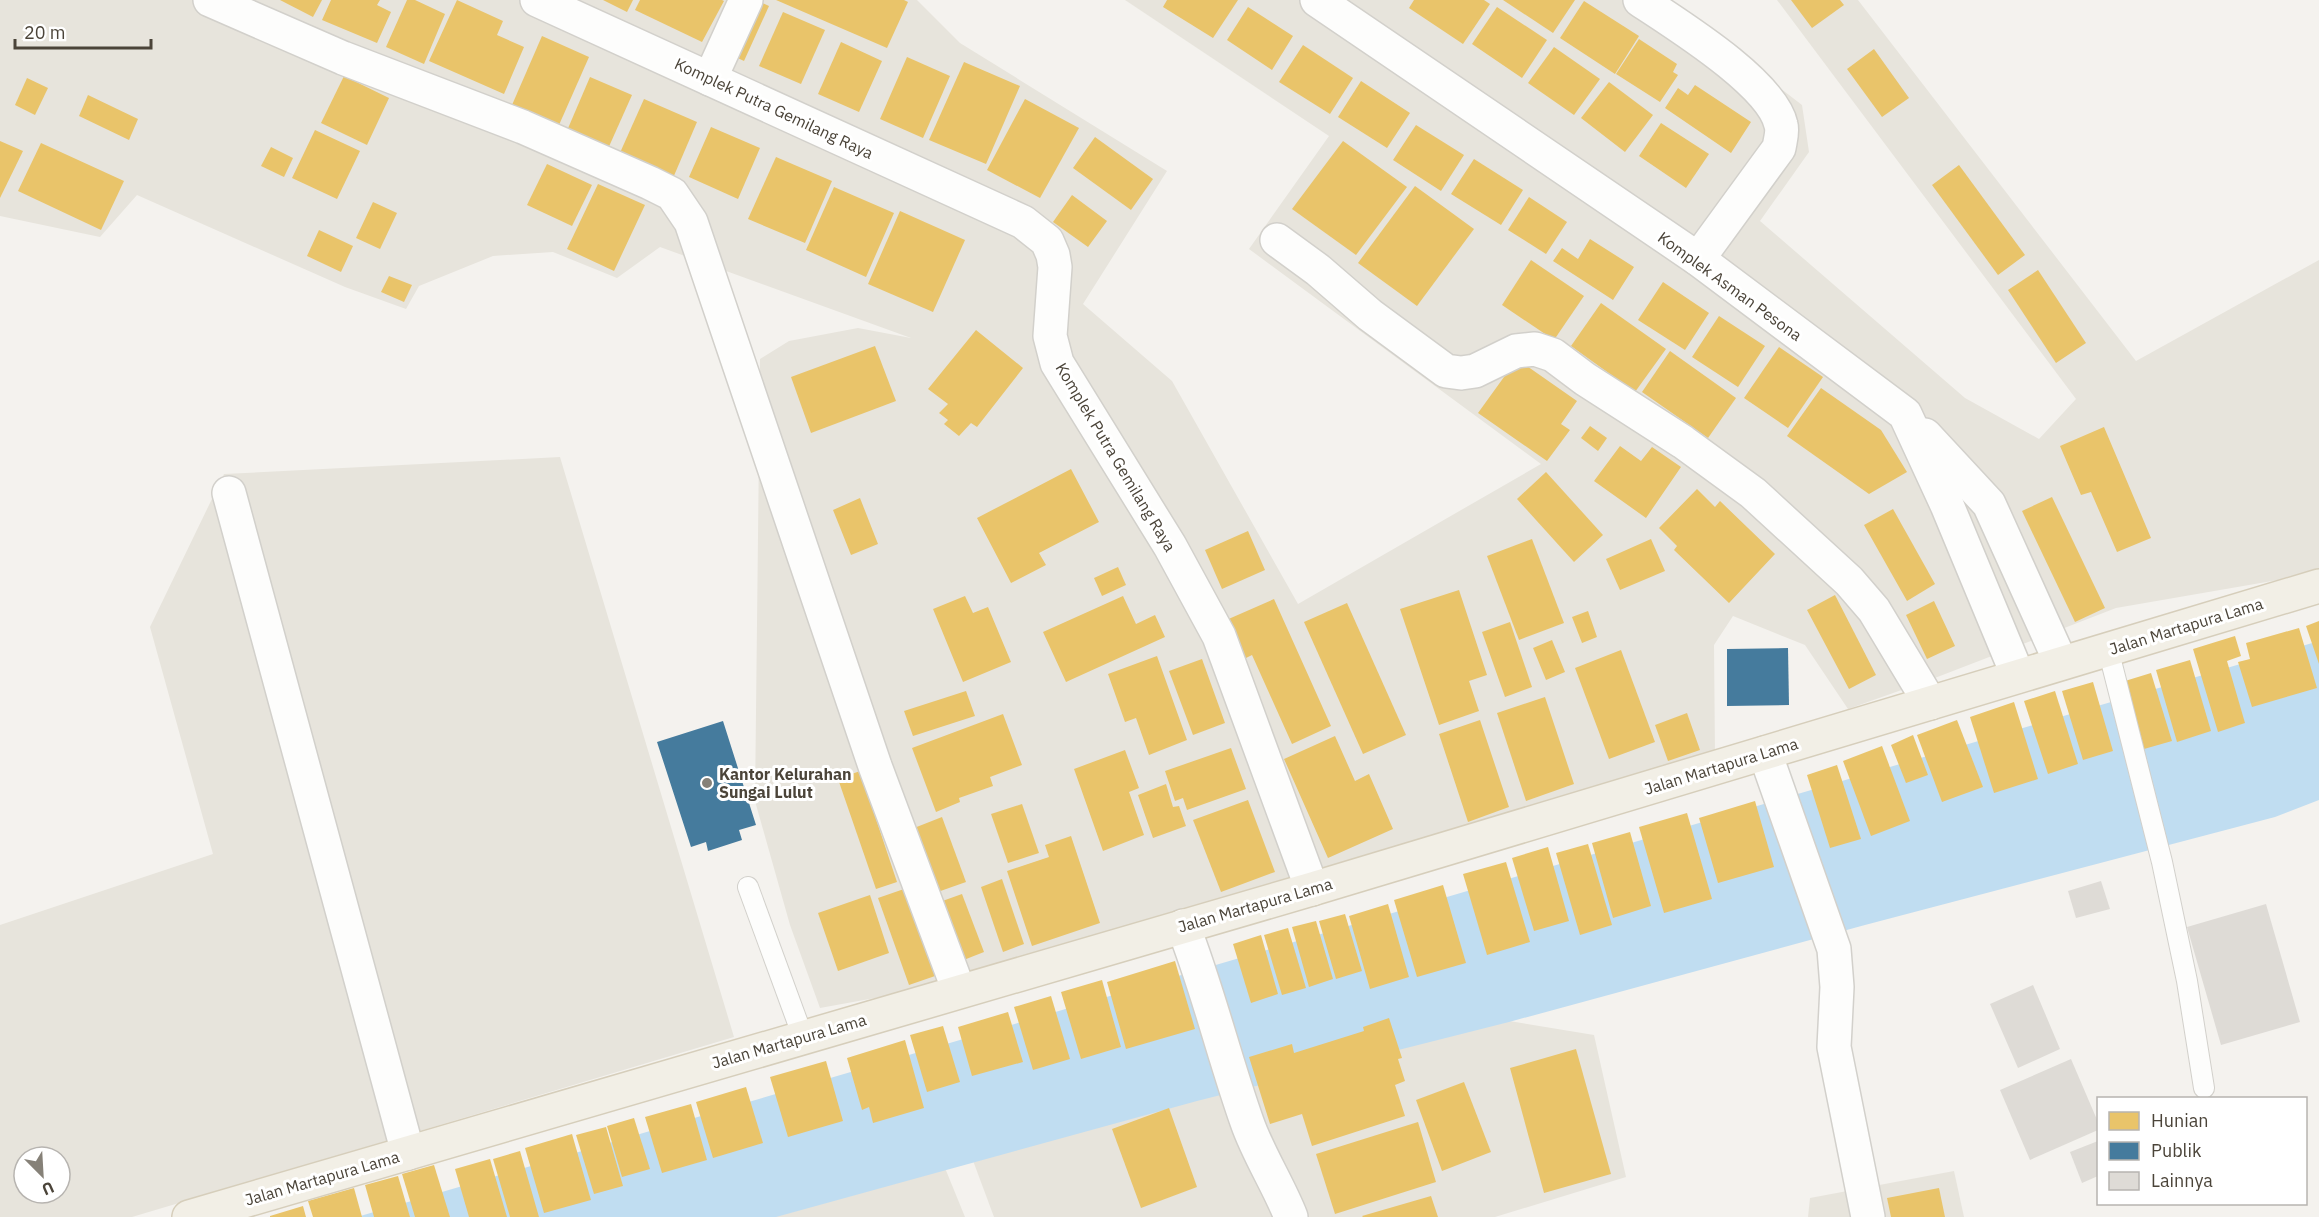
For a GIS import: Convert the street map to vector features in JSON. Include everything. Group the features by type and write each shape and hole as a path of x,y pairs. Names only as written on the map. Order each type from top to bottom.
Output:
{"main road":[{"name":"Jalan Martapura Lama","path":"189,1217 1312,889 1770,765 1930,703 2319,586"}],"street":[{"path":"210,0 343,58 533,132 672,194 690,222 863,734 959,992"},
{"name":"Komplek Putra Gemilang Raya","path":"537,0 1023,222 1047,240 1055,267 1050,336 1057,363 1170,546 1219,636 1312,889"},
{"path":"710,79 746,0"},
{"name":"Komplek Asman Pesona","path":"1317,0 1698,259 1905,414 1947,505 2018,676"},
{"path":"1640,0 1713,48 1769,101 1782,126 1779,148 1698,259"},
{"path":"1277,240 1318,270 1370,315 1446,371 1461,373 1475,371 1516,351 1535,349 1553,355 1585,380 1683,442 1753,493 1849,581 1874,610 1930,703"},
{"path":"1905,414 1989,504 2061,663"},
{"path":"229,493 408,1153"},
{"path":"1770,765 1834,949 1837,987 1834,1047 1868,1217"},
{"path":"1184,926 1196,957 1248,1124 1291,1217"}],"lane":[{"path":"2108,650 2162,862 2187,981 2204,1088"},
{"path":"748,887 803,1037"}],"shaded area":[{"path":"0,0 917,0 960,43 1167,171 1083,304 1172,381 1298,604 1541,464 1249,249 1329,136 1125,0 1665,0 1802,105 1809,152 1760,221 1965,398 2039,439 2076,399 1777,0 1858,0 2136,361 2319,260 2319,573 2116,608 1848,709 1805,645 1733,616 1714,645 1715,756 919,990 820,1008 790,925 755,801 760,359 789,341 858,328 911,338 660,247 617,278 553,252 493,256 419,286 406,309 345,287 137,195 100,237 0,216"},
{"path":"560,457 734,1037 132,1217 0,1217 0,925 213,854 150,627 224,474"},
{"path":"1412,1005 1594,1035 1626,1177 1495,1217 994,1217 972,1158"},
{"path":"945,1168 965,1217 725,1217"},
{"path":"1954,1171 1964,1217 1808,1217 1810,1198"}],"water":[{"path":"2319,641 2319,800 2275,817 1509,1022 1197,1101 776,1217 357,1217"}],"building: Hunian":[{"path":"280,0 322,0 313,17"},
{"path":"331,0 380,0 377,5 391,12 377,43 322,20"},
{"path":"407,0 415,0 445,14 424,64 386,47"},
{"path":"457,0 503,21 497,35 524,47 504,94 429,61"},
{"path":"603,0 633,0 627,12"},
{"path":"640,0 724,1 702,42 635,10"},
{"path":"756,0 769,6 744,61 727,53"},
{"path":"776,0 904,0 908,2 887,48"},
{"path":"1167,0 1238,0 1213,38 1163,7"},
{"path":"1414,0 1484,0 1490,4 1463,44 1409,8"},
{"path":"1503,0 1575,0 1553,33"},
{"path":"1791,0 1840,0 1844,5 1812,28"},
{"path":"1584,1 1639,36 1615,74 1560,38"},
{"path":"1248,7 1293,36 1272,70 1227,40"},
{"path":"1497,7 1547,40 1522,78 1472,44"},
{"path":"783,12 825,30 801,84 759,66"},
{"path":"542,36 589,57 559,125 512,105"},
{"path":"1639,39 1677,64 1673,72 1678,75 1660,102 1616,74"},
{"path":"841,42 882,61 859,112 818,94"},
{"path":"1303,45 1353,78 1330,114 1279,82"},
{"path":"1554,47 1600,79 1574,115 1528,83"},
{"path":"1874,49 1909,98 1882,117 1847,69"},
{"path":"907,57 950,76 923,138 880,119"},
{"path":"964,62 1020,86 986,164 929,140"},
{"path":"344,76 389,98 367,145 321,123"},
{"path":"590,77 632,95 607,151 566,133"},
{"path":"27,78 48,88 35,115 15,105"},
{"path":"1361,81 1410,113 1387,148 1338,117"},
{"path":"1609,82 1653,115 1625,152 1581,118"},
{"path":"1695,85 1751,122 1731,153 1665,108 1678,88 1688,95"},
{"path":"88,95 138,119 129,140 79,116"},
{"path":"644,99 697,122 673,178 619,155"},
{"path":"1025,99 1079,128 1040,198 987,170"},
{"path":"1661,123 1709,154 1686,188 1639,156"},
{"path":"1416,125 1464,155 1441,191 1393,160"},
{"path":"711,127 760,148 738,199 689,177"},
{"path":"315,130 360,151 337,199 292,178"},
{"path":"1095,137 1153,179 1131,210 1073,168"},
{"path":"0,141 23,151 0,198"},
{"path":"1343,141 1407,187 1356,255 1292,209"},
{"path":"41,143 124,181 101,230 18,191"},
{"path":"271,147 293,158 284,177 261,166"},
{"path":"776,157 832,181 805,243 748,219"},
{"path":"1474,159 1523,190 1501,225 1451,194"},
{"path":"547,164 592,185 572,226 527,205"},
{"path":"1959,165 2025,255 1998,275 1932,185"},
{"path":"598,184 645,205 614,271 567,249"},
{"path":"1415,186 1474,229 1417,306 1358,263"},
{"path":"834,187 894,213 866,277 806,250"},
{"path":"1072,195 1107,221 1088,247 1053,222"},
{"path":"1529,197 1567,222 1546,254 1508,230"},
{"path":"373,202 397,213 380,249 356,238"},
{"path":"900,211 965,240 933,312 868,284"},
{"path":"319,230 353,246 341,272 307,256"},
{"path":"1590,239 1634,267 1613,300 1553,261 1562,248 1578,259"},
{"path":"1531,260 1584,296 1554,340 1502,305"},
{"path":"2038,270 2086,343 2056,363 2008,290"},
{"path":"389,276 412,285 404,302 381,292"},
{"path":"1663,282 1709,313 1685,350 1638,320"},
{"path":"1601,303 1666,349 1635,392 1571,346"},
{"path":"1719,316 1765,346 1738,387 1692,357"},
{"path":"976,330 1023,368 977,427 971,423 959,436 944,424 948,420 939,413 948,404 928,389"},
{"path":"875,346 896,401 811,433 791,377"},
{"path":"1779,347 1823,377 1788,428 1744,398"},
{"path":"1670,351 1736,398 1708,438 1642,392"},
{"path":"1517,359 1577,401 1561,424 1570,430 1547,461 1478,413"},
{"path":"1821,388 1881,430 1907,472 1869,494 1787,436"},
{"path":"1590,426 1607,438 1598,451 1581,438"},
{"path":"2104,427 2151,538 2117,552 2091,492 2081,495 2060,446"},
{"path":"1620,446 1641,461 1652,447 1681,467 1646,518 1594,481"},
{"path":"1071,469 1099,522 1039,553 1046,565 1011,583 977,518"},
{"path":"1546,472 1603,535 1574,562 1517,499"},
{"path":"1697,489 1715,507 1720,501 1775,554 1729,603 1674,550 1677,546 1659,528"},
{"path":"2052,497 2105,608 2075,622 2022,511"},
{"path":"860,498 878,544 851,555 833,510"},
{"path":"1893,509 1935,584 1907,601 1864,525"},
{"path":"1248,531 1265,570 1222,589 1205,550"},
{"path":"1532,539 1564,623 1519,640 1487,556"},
{"path":"1651,539 1665,571 1620,590 1606,559"},
{"path":"1118,567 1126,585 1102,596 1094,578"},
{"path":"1459,590 1487,675 1469,681 1479,711 1439,725 1400,609"},
{"path":"1835,595 1876,675 1849,689 1807,610"},
{"path":"965,596 973,613 988,607 1011,662 963,682 933,609"},
{"path":"1123,596 1136,624 1155,615 1165,637 1066,682 1043,632"},
{"path":"1274,599 1331,726 1292,744 1252,655 1242,660 1224,621"},
{"path":"1934,601 1955,646 1927,659 1906,615"},
{"path":"1347,603 1406,735 1363,754 1304,622"},
{"path":"1588,611 1597,637 1582,643 1572,617"},
{"path":"2319,621 2319,664 2306,626"},
{"path":"1510,622 1532,687 1505,697 1482,632"},
{"path":"2299,628 2317,688 2252,707 2238,662 2250,659 2246,643"},
{"path":"2235,636 2241,656 2227,661 2245,723 2218,732 2193,649"},
{"path":"1552,640 1565,672 1546,680 1533,648"},
{"path":"1621,650 1655,742 1609,759 1575,668"},
{"path":"1157,656 1187,740 1149,755 1136,718 1125,722 1108,674"},
{"path":"1202,659 1225,723 1193,735 1169,671"},
{"path":"2190,660 2211,731 2177,742 2156,670"},
{"path":"2151,673 2172,741 2144,749 2125,681"},
{"path":"2093,682 2113,751 2083,760 2062,691"},
{"path":"966,691 975,716 913,736 904,711"},
{"path":"2055,691 2078,764 2048,774 2024,701"},
{"path":"1545,697 1574,784 1526,801 1497,713"},
{"path":"2014,702 2038,779 1994,793 1970,717"},
{"path":"1687,713 1700,750 1668,761 1655,725"},
{"path":"1003,714 1022,765 990,777 993,786 959,798 960,802 936,812 912,748"},
{"path":"1480,720 1509,807 1468,822 1439,734"},
{"path":"1957,720 1983,787 1942,802 1917,735"},
{"path":"1913,735 1928,775 1906,783 1891,745"},
{"path":"1335,736 1355,781 1369,774 1393,829 1328,858 1284,759"},
{"path":"1882,746 1910,821 1871,836 1843,761"},
{"path":"1231,748 1246,789 1187,810 1183,798 1175,801 1165,771"},
{"path":"1125,750 1139,788 1129,792 1144,835 1103,851 1074,769"},
{"path":"1837,765 1861,839 1830,848 1807,775"},
{"path":"860,771 897,882 876,889 838,779"},
{"path":"1166,784 1173,807 1179,806 1186,826 1153,838 1138,795"},
{"path":"1248,800 1275,872 1221,892 1193,820"},
{"path":"1755,801 1774,867 1718,883 1699,818"},
{"path":"1022,804 1039,853 1008,863 991,814"},
{"path":"1687,813 1712,899 1664,913 1639,827"},
{"path":"942,817 966,882 932,894 909,830"},
{"path":"1630,832 1651,906 1613,918 1592,843"},
{"path":"1071,836 1100,923 1032,946 1007,871 1049,857 1045,845"},
{"path":"1588,844 1612,925 1580,935 1556,853"},
{"path":"1548,847 1569,921 1534,931 1512,858"},
{"path":"1506,862 1530,942 1487,955 1463,874"},
{"path":"1002,879 1024,944 1003,952 981,887"},
{"path":"1443,885 1466,963 1417,977 1394,900"},
{"path":"904,889 935,976 909,985 878,898"},
{"path":"962,894 984,952 956,963 934,904"},
{"path":"870,895 889,953 838,971 818,913"},
{"path":"1388,904 1409,977 1370,989 1349,916"},
{"path":"1345,914 1362,971 1336,979 1319,921"},
{"path":"1316,921 1333,979 1309,987 1292,927"},
{"path":"1288,928 1306,988 1282,995 1264,935"},
{"path":"1261,935 1278,994 1251,1003 1233,944"},
{"path":"1175,961 1195,1029 1126,1049 1107,982"},
{"path":"1102,980 1121,1047 1081,1059 1061,992"},
{"path":"1051,996 1070,1059 1033,1070 1014,1007"},
{"path":"1008,1012 1023,1062 972,1076 958,1027"},
{"path":"1389,1018 1402,1058 1398,1059 1405,1081 1395,1085 1405,1116 1312,1146 1302,1114 1270,1124 1249,1057 1292,1044 1294,1053 1364,1031 1363,1027"},
{"path":"943,1026 960,1082 927,1092 910,1035"},
{"path":"905,1040 924,1108 873,1123 869,1107 862,1110 847,1058"},
{"path":"1576,1049 1611,1174 1544,1193 1510,1068"},
{"path":"826,1061 843,1121 788,1137 770,1077"},
{"path":"1464,1082 1491,1152 1442,1171 1416,1100"},
{"path":"746,1087 763,1143 713,1158 696,1102"},
{"path":"691,1104 707,1160 662,1173 645,1117"},
{"path":"1169,1108 1197,1187 1141,1208 1112,1129"},
{"path":"634,1118 650,1169 622,1177 607,1126"},
{"path":"1418,1122 1436,1182 1335,1214 1316,1154"},
{"path":"606,1127 623,1186 594,1194 576,1135"},
{"path":"572,1134 591,1200 544,1213 525,1148"},
{"path":"520,1151 539,1217 510,1217 493,1159"},
{"path":"490,1159 507,1217 469,1217 455,1169"},
{"path":"434,1165 450,1217 415,1217 402,1174"},
{"path":"398,1176 410,1217 374,1217 365,1185"},
{"path":"354,1188 362,1217 313,1217 308,1201"},
{"path":"1939,1188 1945,1217 1891,1217 1887,1198"},
{"path":"1431,1196 1438,1217 1362,1216"},
{"path":"303,1206 306,1217 270,1217 270,1216"}],"building: Publik":[{"path":"1788,648 1789,705 1727,706 1727,649"},
{"name":"Kantor Kelurahan Sungai Lulut","path":"723,721 756,825 739,830 742,840 708,851 706,842 691,847 657,742"}],"building: Lainnya":[{"path":"2101,881 2110,909 2076,918 2068,891"},
{"path":"2266,904 2300,1022 2221,1045 2187,927"},
{"path":"2033,985 2060,1049 2018,1068 1990,1004"},
{"path":"2071,1059 2097,1120 2097,1130 2030,1160 2000,1090"},
{"path":"2097,1141 2097,1176 2082,1183 2070,1152"}],"place":[{"name":"Kantor Kelurahan Sungai Lulut","path":"707,783"}]}
